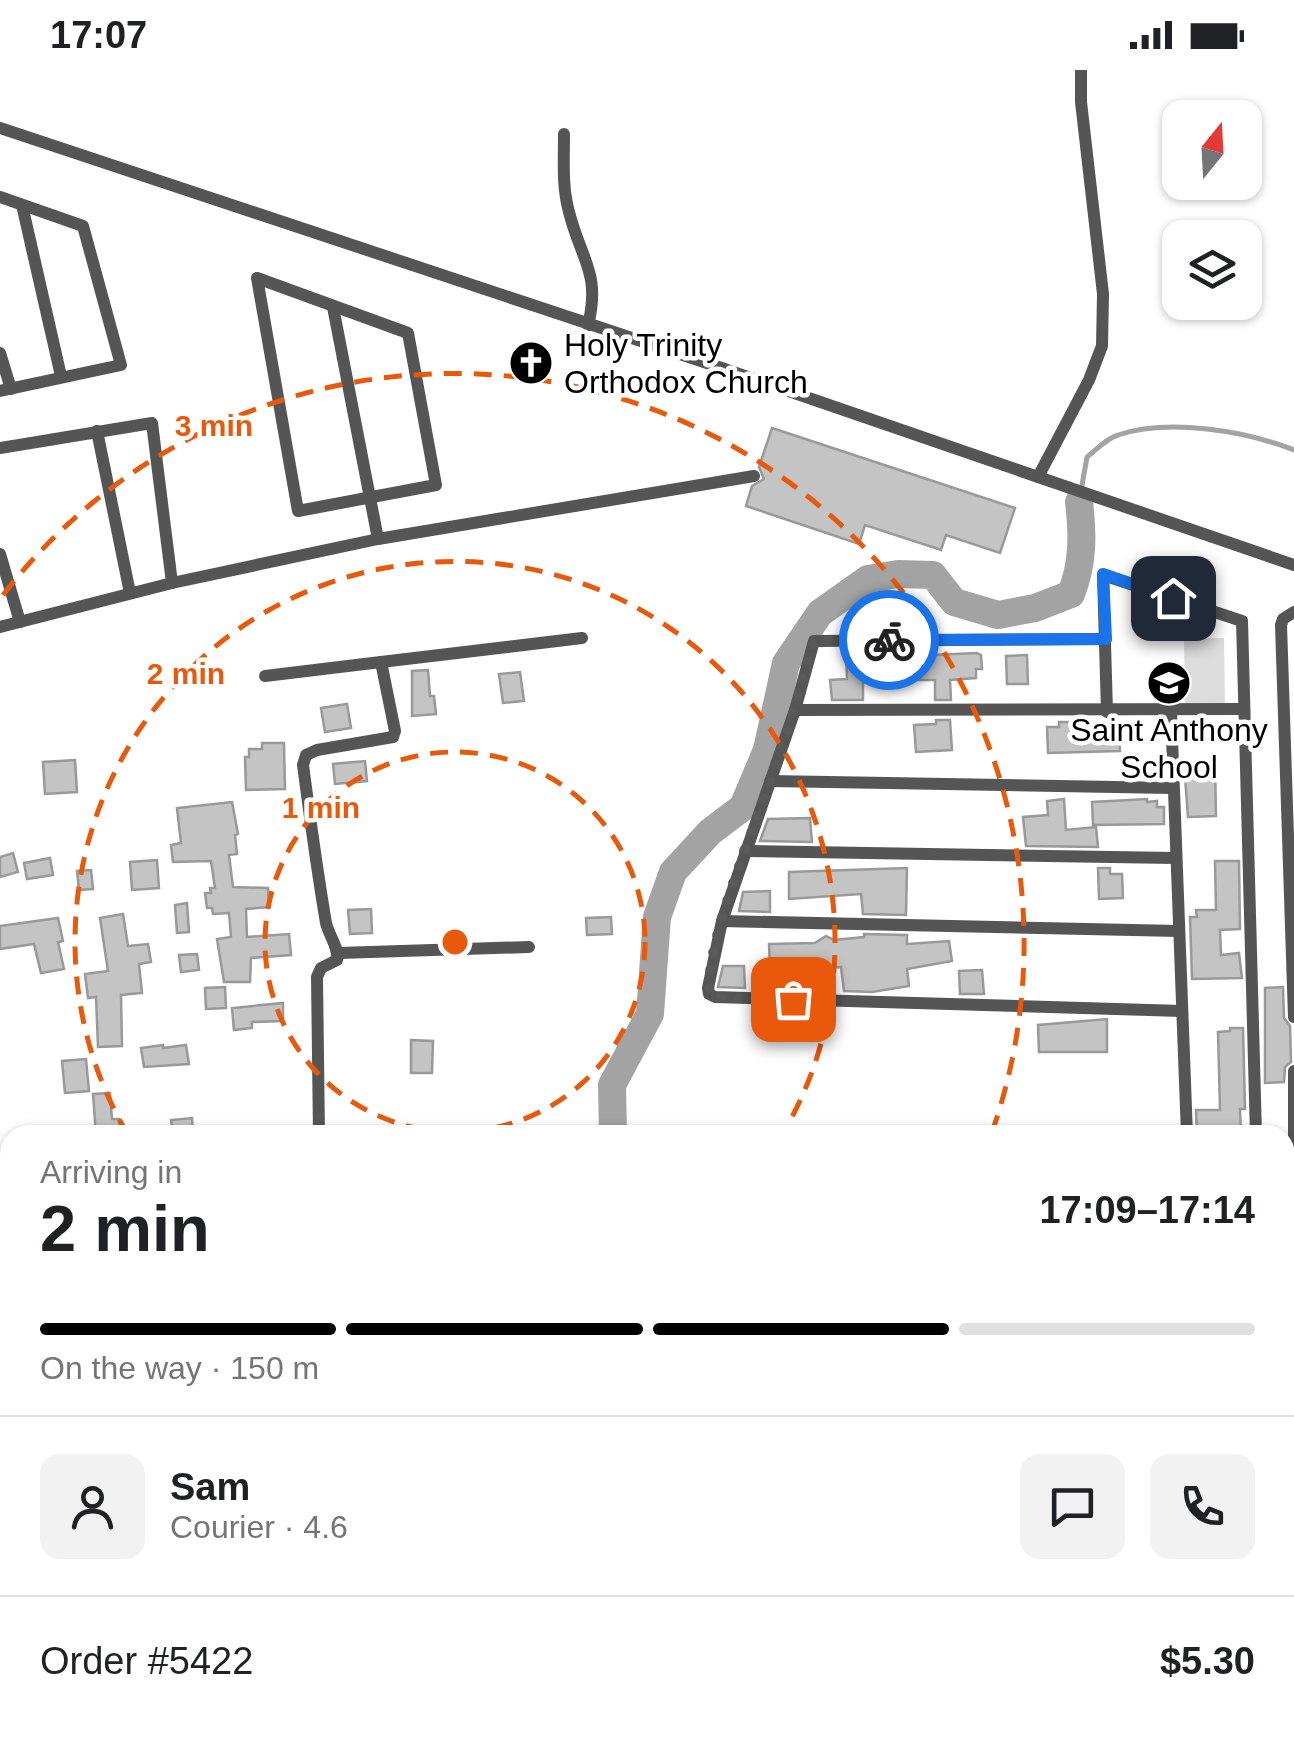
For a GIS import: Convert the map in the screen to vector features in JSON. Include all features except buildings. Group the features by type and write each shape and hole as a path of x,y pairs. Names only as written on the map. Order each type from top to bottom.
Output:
{"street":[{"path":"1040,478 1102,346 1103,294 1081,102 1081,70"},
{"path":"0,128 1294,565"},
{"path":"564,134 563,176 568,210 595,291 588,325"},
{"path":"0,197 83,226 121,365 6,390 0,353"},
{"path":"22,205 61,376"},
{"path":"257,278 333,307 408,333 436,485 298,511 257,278"},
{"path":"333,307 378,539"},
{"path":"0,448 152,423 172,582"},
{"path":"97,431 130,592"},
{"path":"0,626 172,582 378,539 754,476"},
{"path":"0,554 20,622"},
{"path":"1107,712 1103,574 1242,622 1256,1125"},
{"path":"1294,612 1283,619 1282,625 1294,1017"},
{"path":"265,676 582,638"},
{"path":"1106,639 814,640 795,710 722,922 708,988 715,997 1182,1011"},
{"path":"319,1125 317,977 322,968 337,960 338,953 328,932 303,764 306,755 316,750 393,737 396,732 382,662"},
{"path":"795,710 1244,709"},
{"path":"1170,712 1187,1125"},
{"path":"770,780 1171,788"},
{"path":"745,851 1174,858"},
{"path":"722,922 1179,931"},
{"path":"338,953 529,946"},
{"path":"1294,1071 1294,1125"}],"shaded area":[{"path":"1224,638 1225,704 1185,705 1184,639"}],"waterway":[{"path":"1079,502 1087,457 1106,441 1138,430 1183,427 1231,432 1294,450"},
{"path":"613,1125 612,1085 650,1014 657,917 673,872 710,832 743,807 767,750 786,663 820,613 868,579 898,574 933,575 954,602 998,615 1035,608 1071,594 1081,549 1079,502"}],"way so far":[{"path":"793,999 710,994 711,967 722,922 795,710 814,640 889,640"}],"place":[{"name":"Holy Trinity Orthodox Church","path":"531,363"},
{"name":"Saint Anthony School","path":"1169,683"}],"route":[{"path":"889,640 1106,639 1103,574 1173,598"}]}
